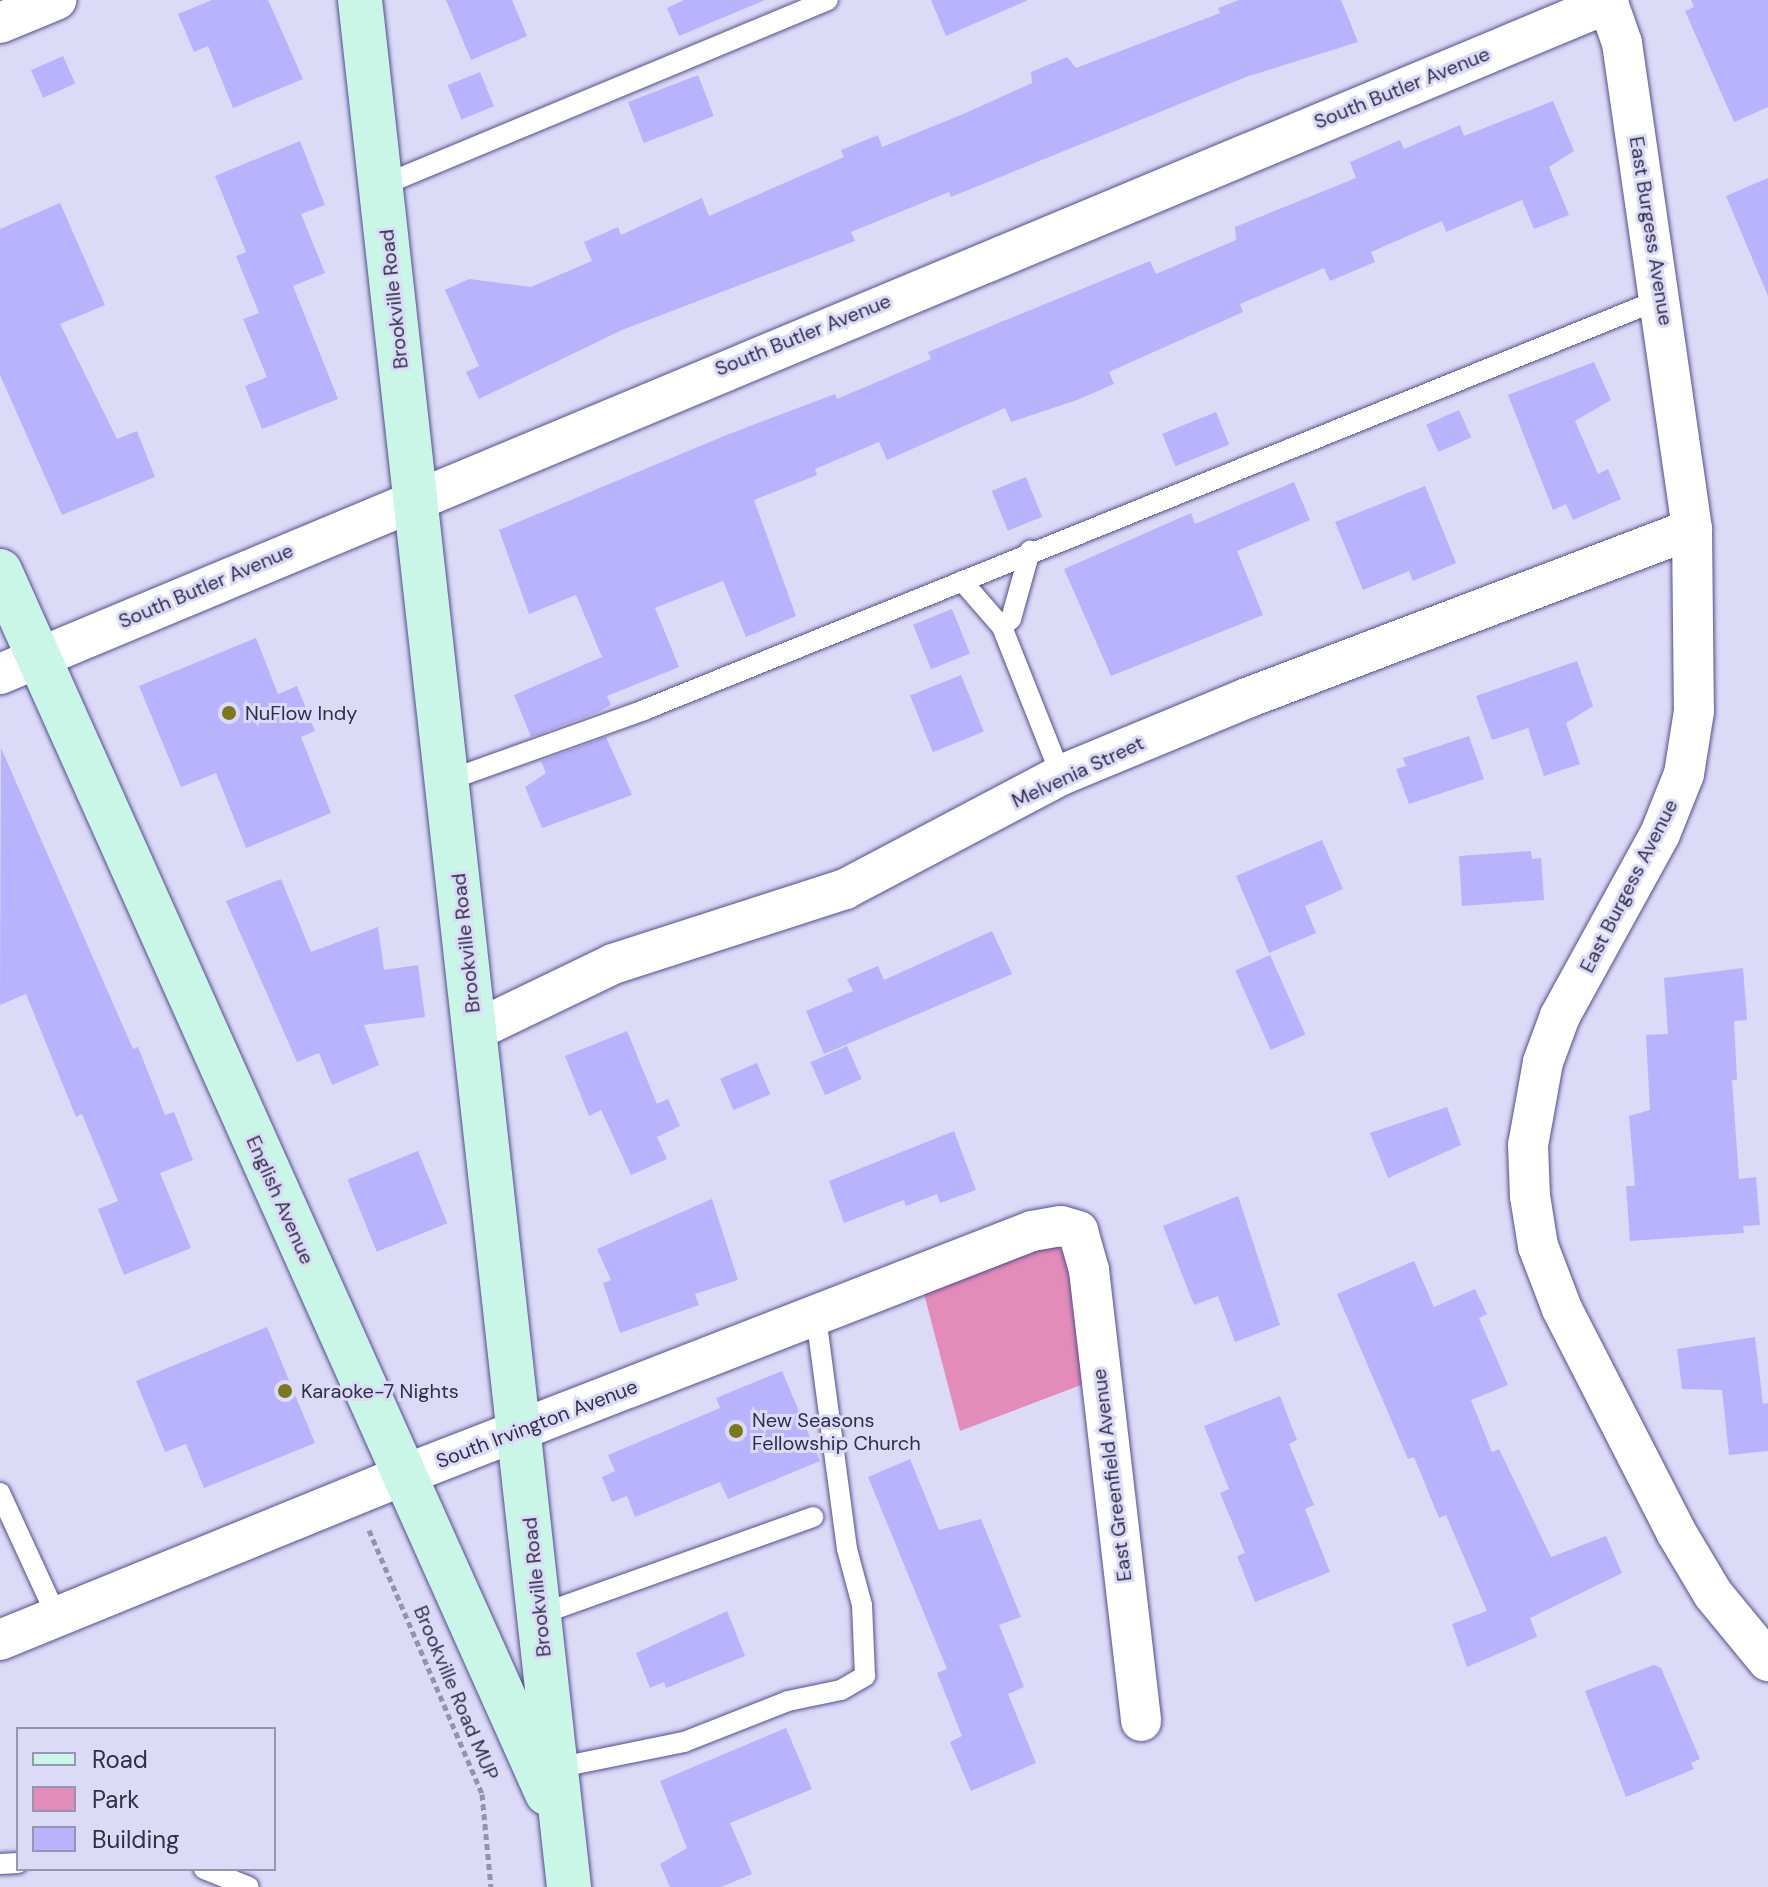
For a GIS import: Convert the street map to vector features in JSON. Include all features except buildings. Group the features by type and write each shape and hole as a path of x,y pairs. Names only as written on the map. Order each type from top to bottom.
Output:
{"street":[{"path":"0,23 56,0"},
{"name":"Brookville Road","path":"360,0 449,780 569,1887"},
{"name":"East Burgess Avenue","path":"1608,1 1622,43 1663,298 1692,529 1697,658 1684,774 1660,834 1560,1016 1543,1062 1528,1145 1530,1196 1538,1246 1562,1309 1713,1594 1768,1661"},
{"name":"South Butler Avenue","path":"20,666 416,496 1608,1"},
{"name":"Melvenia Street","path":"474,1031 613,964 845,889 1061,775 1692,529"},
{"name":"English Avenue","path":"0,571 20,666 404,1475 563,1828"},
{"name":"South Irvington Avenue","path":"0,1640 404,1475 1032,1231 1061,1226 1078,1231"},
{"name":"East Greenfield Avenue","path":"1078,1231 1089,1270 1141,1721"}],"lane":[{"path":"381,186 828,0"},
{"path":"449,780 644,710 1030,551 1663,298"},
{"path":"1002,627 1011,619 1030,551"},
{"path":"962,581 1002,627 1061,775"},
{"path":"556,1768 684,1742 788,1701 841,1690 865,1676 862,1605 847,1549 816,1316"},
{"path":"0,1493 57,1617"},
{"path":"541,1614 813,1517"},
{"path":"209,1871 249,1887"}],"path":[{"name":"Brookville Road MUP","path":"364,1518 482,1794 491,1887"}],"green space":[{"path":"1052,1242 1070,1259 1086,1383 960,1431 923,1290"}],"place":[{"name":"NuFlow Indy","path":"229,713"},
{"name":"Karaoke-7 Nights","path":"285,1391"},
{"name":"New Seasons Fellowship Church","path":"736,1431"}]}
